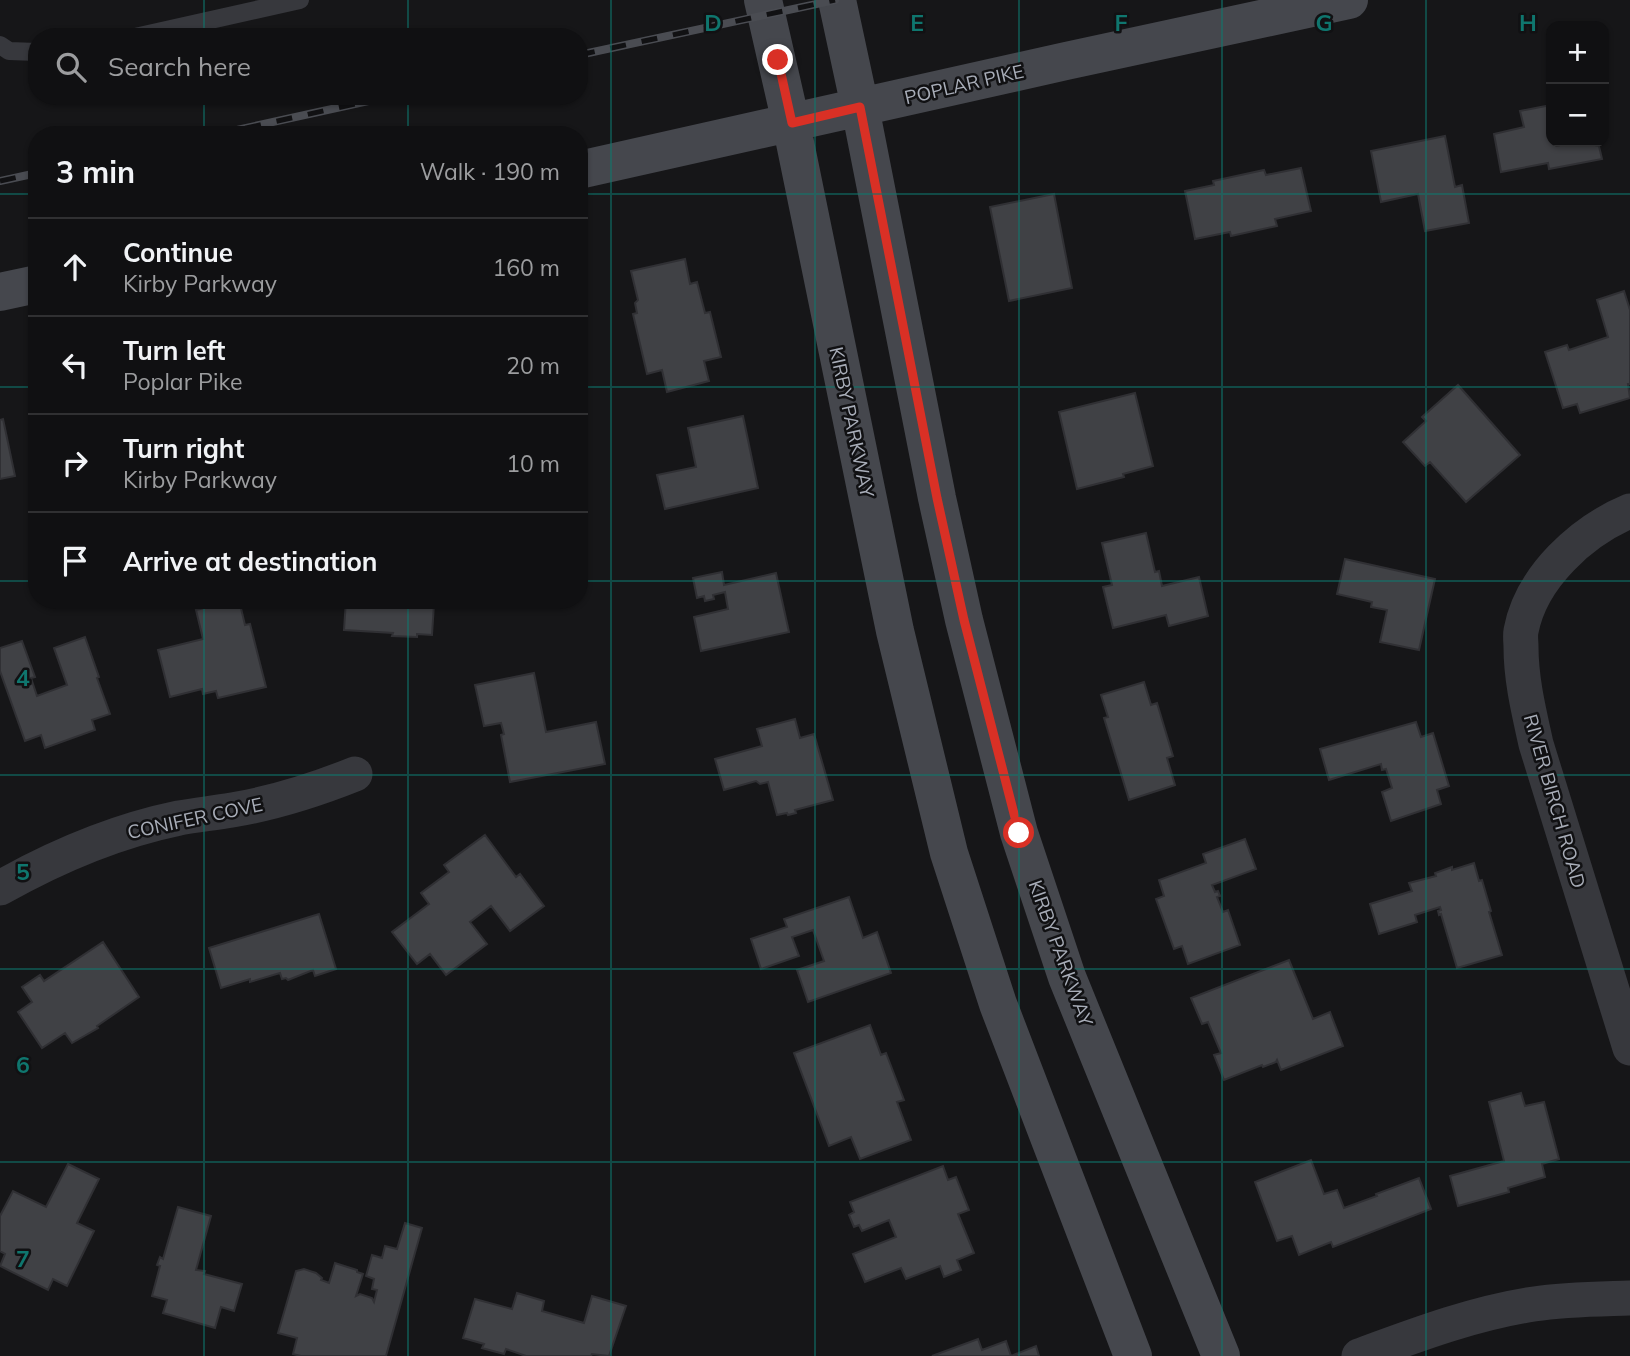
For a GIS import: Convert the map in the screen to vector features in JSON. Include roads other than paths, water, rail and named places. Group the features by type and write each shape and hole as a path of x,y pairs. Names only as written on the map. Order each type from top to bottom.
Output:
{"main road":[{"name":"KIRBY PARKWAY","path":"763,0 792,123 895,631 950,853 998,1004 1133,1356"},
{"name":"KIRBY PARKWAY","path":"836,0 860,107 937,498 964,620 1019,833 1067,977 1221,1356"},
{"name":"POPLAR PIKE","path":"588,168 1349,0"},
{"path":"0,292 28,286"}],"street":[{"name":"RIVER BIRCH ROAD","path":"1630,511 1578,541 1551,570 1532,600 1521,632 1521,663 1536,744 1630,1048"},
{"name":"CONIFER COVE","path":"0,888 76,851 128,831 178,818 234,810 281,799 318,789 355,774"},
{"path":"1359,1356 1477,1316 1534,1304 1630,1298"}],"lane":[{"path":"175,28 300,0"},
{"path":"0,45 9,51 28,52"}],"railway":[{"path":"588,53 835,0"},
{"path":"255,126 350,105"},
{"path":"0,181 28,175"}]}
